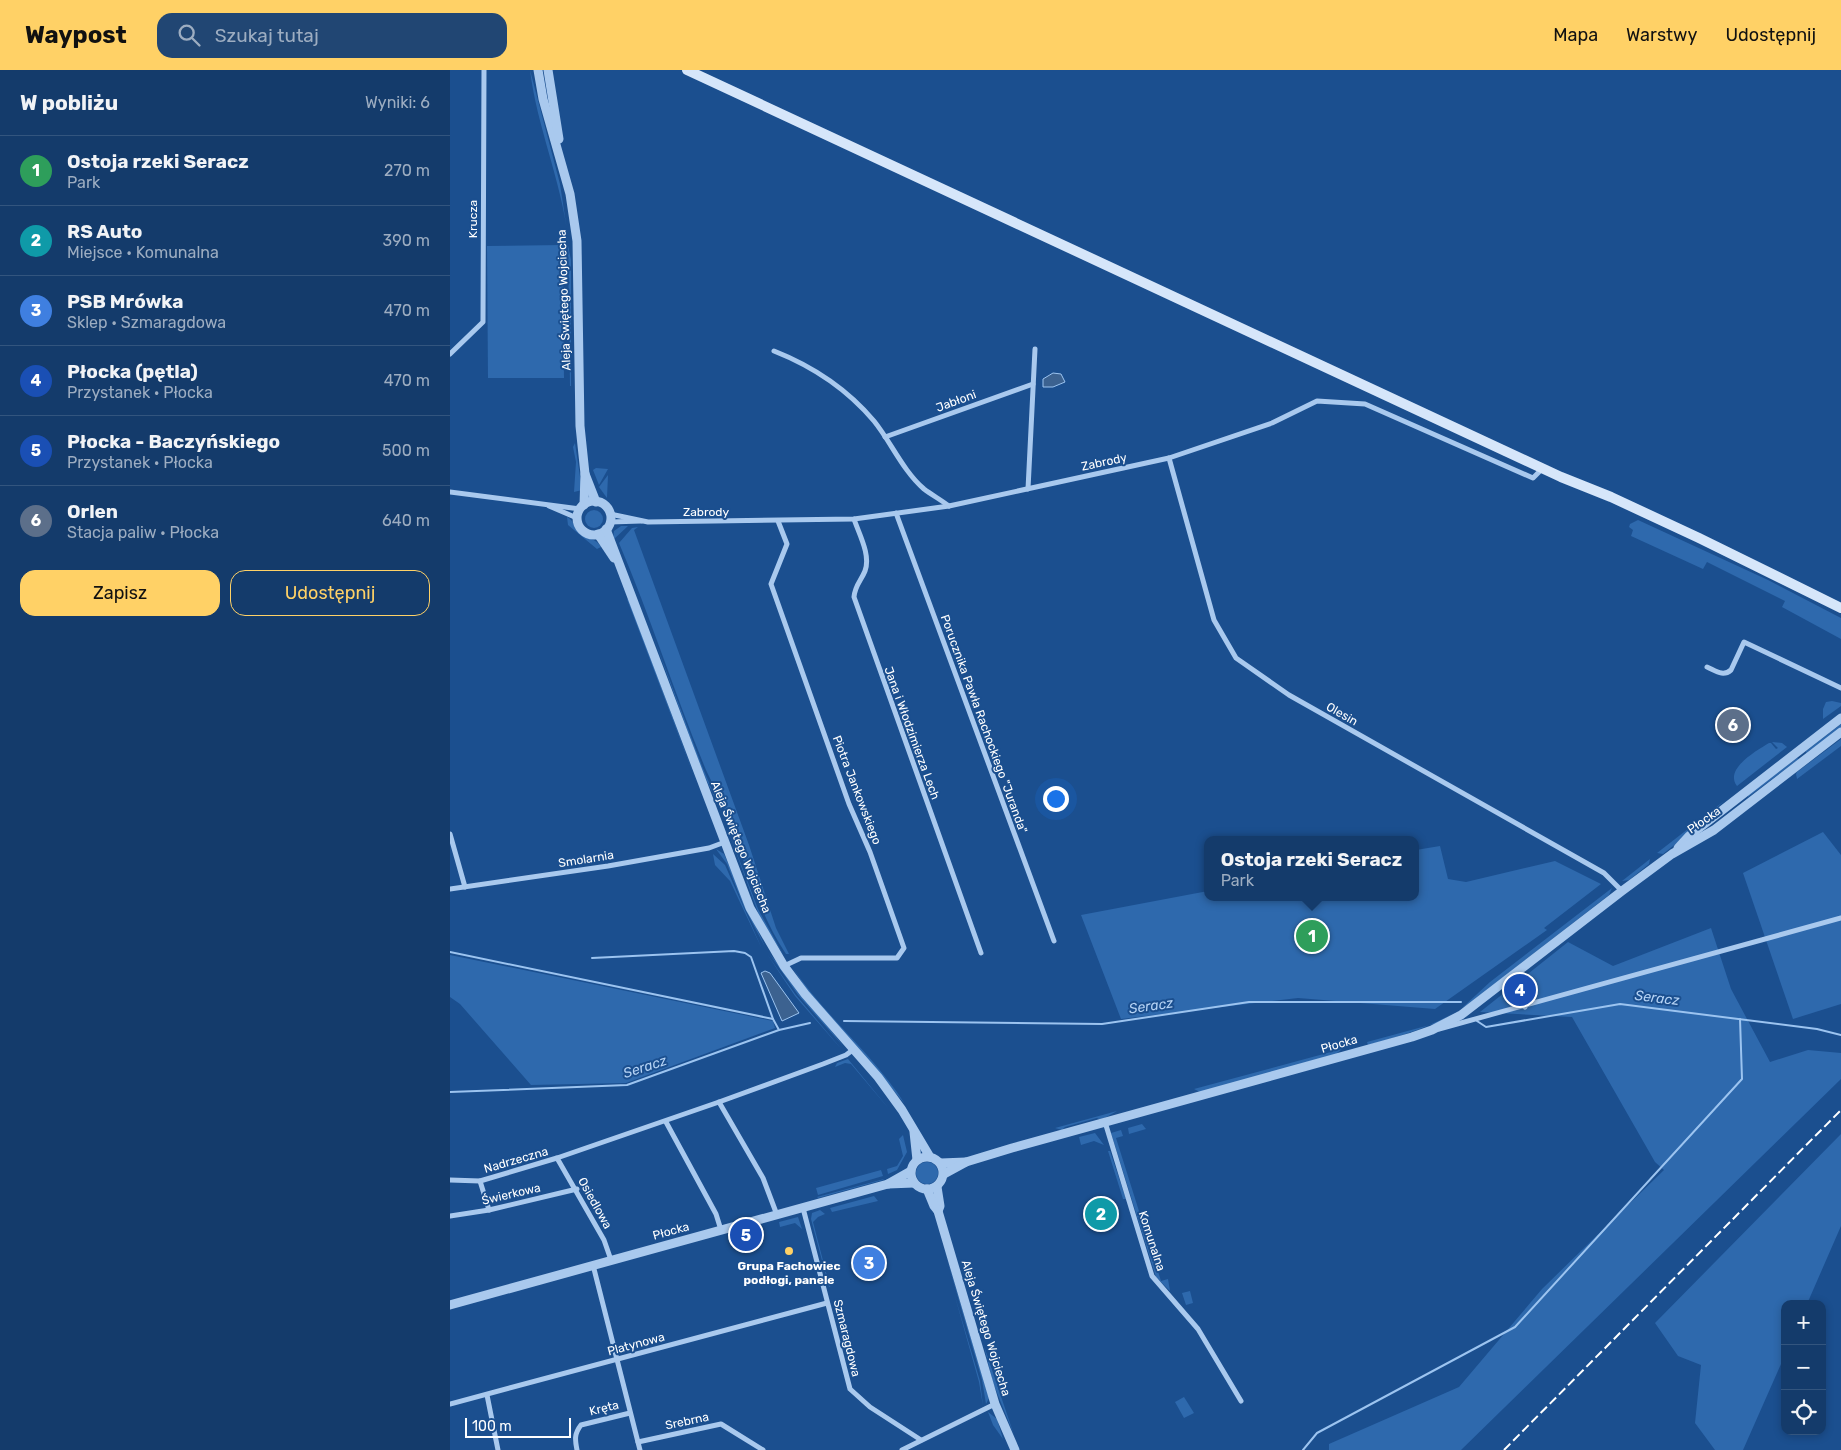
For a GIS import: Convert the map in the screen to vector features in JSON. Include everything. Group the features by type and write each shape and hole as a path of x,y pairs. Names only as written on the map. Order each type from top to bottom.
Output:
{"main road":[{"path":"687,70 1561,477 1629,513 1752,566 1841,608"},
{"path":"1798,588 1841,614"}],"street":[{"name":"Krucza","path":"450,354 483,322 484,70"},
{"name":"Aleja Świętego Wojciecha","path":"538,70 571,202 577,241 580,426 585,474 580,511"},
{"path":"548,70 559,152"},
{"path":"1028,489 1035,348"},
{"path":"774,351 792,358 831,380 873,420 907,470 923,488 950,506"},
{"name":"Jabłoni","path":"885,437 1033,384"},
{"name":"Zabrody","path":"609,522 854,519 950,506 1169,458 1272,423 1317,401 1365,404 1532,478 1543,469"},
{"name":"Olesin","path":"1169,458 1214,620 1236,658 1289,695 1604,873 1622,891"},
{"name":"Aleja Świętego Wojciecha","path":"585,474 596,502"},
{"path":"450,492 580,511 596,502 605,506 609,522 598,534 583,531 580,511"},
{"path":"549,505 580,511"},
{"name":"Porucznika Pawła Rachockiego \"Juranda\"","path":"896,513 1054,941"},
{"name":"Jana i Włodzimierza Lech","path":"854,519 866,559 865,571 854,587 856,604 981,953"},
{"name":"Piotra Jankowskiego","path":"778,521 787,544 771,584 849,804 870,852 904,948 902,953 892,958 801,958 784,966"},
{"name":"Aleja Świętego Wojciecha","path":"609,522 618,564 750,908 784,966 805,994 893,1096 930,1157"},
{"name":"Aleja Świętego Wojciecha","path":"598,534 618,564"},
{"path":"1707,667 1722,674 1728,673 1744,642 1841,688"},
{"name":"Płocka","path":"1672,854 1689,836 1841,718"},
{"name":"Płocka","path":"944,1174 966,1162 1432,1030 1461,1015 1622,891 1672,854 1714,830 1841,732"},
{"path":"1800,751 1806,759"},
{"path":"1739,797 1748,804"},
{"path":"450,834 465,887"},
{"name":"Smolarnia","path":"450,889 608,866 709,848 725,842"},
{"path":"1432,1030 1454,1027 1841,918"},
{"path":"1503,982 1525,1007"},
{"name":"Nadrzeczna","path":"450,1180 480,1181 557,1158 666,1122 823,1064 846,1055 854,1049"},
{"path":"719,1102 763,1178 777,1215"},
{"path":"666,1122 716,1214 721,1230"},
{"name":"Komunalna","path":"1105,1122 1152,1276 1198,1330 1240,1401"},
{"name":"Aleja Świętego Wojciecha","path":"914,1132 917,1160"},
{"path":"930,1157 941,1163 944,1174 937,1187 927,1190 914,1183 911,1171 917,1160 930,1157"},
{"name":"Osiedlowa","path":"557,1158 577,1189 607,1246 611,1260"},
{"name":"Płocka","path":"941,1163 966,1162"},
{"name":"Płocka","path":"888,1184 911,1171"},
{"path":"480,1181 489,1210"},
{"name":"Płocka","path":"450,1305 455,1301 888,1184 914,1183"},
{"name":"Aleja Świętego Wojciecha","path":"937,1187 940,1206 938,1211"},
{"name":"Świerkowa","path":"450,1216 489,1210 577,1189"},
{"name":"Aleja Świętego Wojciecha","path":"927,1190 938,1211 995,1404 1014,1450"},
{"name":"Szmaragdowa","path":"803,1208 850,1389 870,1407 921,1440"},
{"path":"593,1265 640,1450"},
{"name":"Platynowa","path":"450,1404 827,1303"},
{"path":"487,1395 498,1450"},
{"path":"902,1450 995,1404"},
{"name":"Kręta","path":"578,1450 575,1439 576,1432 580,1426 630,1412"},
{"name":"Srebrna","path":"638,1442 721,1424 763,1450"}],"shaded area":[{"path":"530,70 560,184 565,214 560,195 538,112"},
{"path":"563,245 564,378 488,378 487,246"},
{"path":"568,245 571,260 571,386 570,386"},
{"path":"1053,373 1061,374 1065,382 1053,387 1043,387 1043,379"},
{"path":"575,443 582,490 574,492 576,462 573,447"},
{"path":"596,468 608,469 599,485 593,470"},
{"path":"608,475 607,498 599,487"},
{"path":"590,510 598,510 603,515 601,526 590,528 585,523 585,515"},
{"path":"567,517 573,522 580,533 597,542 601,547 597,549 568,525"},
{"path":"1638,520 1768,580 1841,618 1841,639 1782,607 1785,601 1707,562 1703,569 1631,536 1633,530 1629,527 1630,524"},
{"path":"621,526 628,526 613,540 614,531"},
{"path":"638,527 634,530 749,845 776,928 789,954 786,954 776,938 760,904 727,815 706,770 619,543 632,528"},
{"path":"627,599 629,600 699,789"},
{"path":"652,633 702,766 724,818 701,768"},
{"path":"1826,702 1841,703 1841,706 1823,719 1823,709"},
{"path":"1841,724 1841,728 1806,753 1806,751"},
{"path":"1841,739 1841,746 1797,779 1797,772"},
{"path":"1772,742 1782,743 1787,747 1737,786 1734,780 1738,767 1743,761 1769,743 1776,749 1778,748"},
{"path":"1797,758 1799,759 1748,797 1748,795"},
{"path":"1724,801 1663,854 1657,853"},
{"path":"725,822 758,909 784,956 760,918"},
{"path":"1823,832 1841,855 1841,1004 1793,1019 1743,873"},
{"path":"1440,846 1448,879 1466,882 1555,861 1601,884 1544,928 1547,930 1435,1009 1298,998 1121,1019 1081,915 1204,892 1204,901 1419,901 1419,850"},
{"path":"716,849 724,854 765,947 744,907 727,864"},
{"path":"713,854 725,865 762,949 730,881 715,865"},
{"path":"1650,859 1649,864 1629,880 1622,881"},
{"path":"1612,888 1609,895 1474,1000 1461,1009 1457,1011 1490,982"},
{"path":"1711,928 1731,989 1770,1062 1808,1050 1841,1053 1841,1079 1461,1450 1329,1450 1329,1444 1459,1387 1542,1289 1664,1170 1655,1162 1572,1017 1480,1012 1568,942 1613,966"},
{"path":"769,953 844,1047 798,995"},
{"path":"767,954 795,994 843,1051 795,996"},
{"path":"450,955 773,1021 775,1028 626,1083 531,1085 460,1004 450,997"},
{"path":"792,967 819,1002 878,1068 905,1104 807,990"},
{"path":"765,971 770,973 799,1013 782,1021 761,973"},
{"path":"1457,1011 1437,1023 1429,1025 1448,1016"},
{"path":"1429,1025 1410,1033 1368,1045 1367,1042"},
{"path":"1342,1049 1336,1054 1200,1092 1194,1089"},
{"path":"848,1059 889,1109 851,1064 845,1063 835,1067 837,1063"},
{"path":"1117,1111 1101,1120 1097,1118 1065,1127 1062,1130 1055,1128"},
{"path":"1142,1124 1146,1129 1129,1134 1128,1128"},
{"path":"1121,1130 1123,1136 1116,1138 1161,1281 1168,1279 1170,1291 1156,1277 1111,1133"},
{"path":"1095,1133 1104,1145 1094,1141 1081,1145 1079,1137"},
{"path":"1841,1134 1841,1226 1809,1300 1781,1300 1781,1364 1743,1450 1715,1450 1695,1423 1701,1365 1678,1356 1655,1323"},
{"path":"903,1135 907,1152 897,1170 888,1174 887,1169 897,1166 903,1156 899,1139"},
{"path":"1108,1151 1110,1151 1126,1199 1123,1199"},
{"path":"927,1162 937,1169 938,1173 931,1183 927,1184 917,1177 916,1173 923,1163"},
{"path":"881,1170 883,1176 818,1195 816,1188"},
{"path":"884,1179 818,1198 817,1197"},
{"path":"874,1196 878,1201 832,1212 830,1208"},
{"path":"820,1210 825,1214 813,1222 828,1280 835,1284 829,1287 811,1219 812,1213"},
{"path":"798,1217 802,1229 795,1223 780,1227 779,1222"},
{"path":"754,1229 756,1235 731,1242 731,1236"},
{"path":"944,1249 989,1398 986,1404 982,1380"},
{"path":"1190,1291 1193,1303 1186,1305 1182,1293"},
{"path":"954,1293 980,1381 983,1406 979,1382"},
{"path":"984,1346 1014,1435 993,1383"},
{"path":"1184,1397 1194,1413 1184,1418 1175,1402"},
{"path":"988,1412 997,1419 1003,1439 993,1425"}],"waterway":[{"path":"592,958 734,951 745,953 751,957 773,1019"},
{"path":"450,952 773,1019 779,1030"},
{"name":"Seracz","path":"844,1021 1102,1024 1249,1002 1461,1002"},
{"name":"Seracz","path":"1477,1021 1486,1027 1620,1004 1817,1029 1841,1035"},
{"path":"1303,1450 1317,1433 1515,1327 1742,1079 1740,1019"},
{"name":"Seracz","path":"450,1092 627,1085 779,1030 810,1023"}],"railway":[{"path":"1504,1450 1841,1110"}],"place":[{"name":"Orlen","path":"1733,725"},
{"name":"Ostoja rzeki Seracz","path":"1312,936"},
{"name":"Płocka (pętla)","path":"1520,990"},
{"name":"RS Auto","path":"1101,1214"},
{"name":"Płocka - Baczyńskiego","path":"746,1235"},
{"name":"Grupa Fachowiec podłogi, panele","path":"789,1251"},
{"name":"PSB Mrówka","path":"869,1263"}]}
